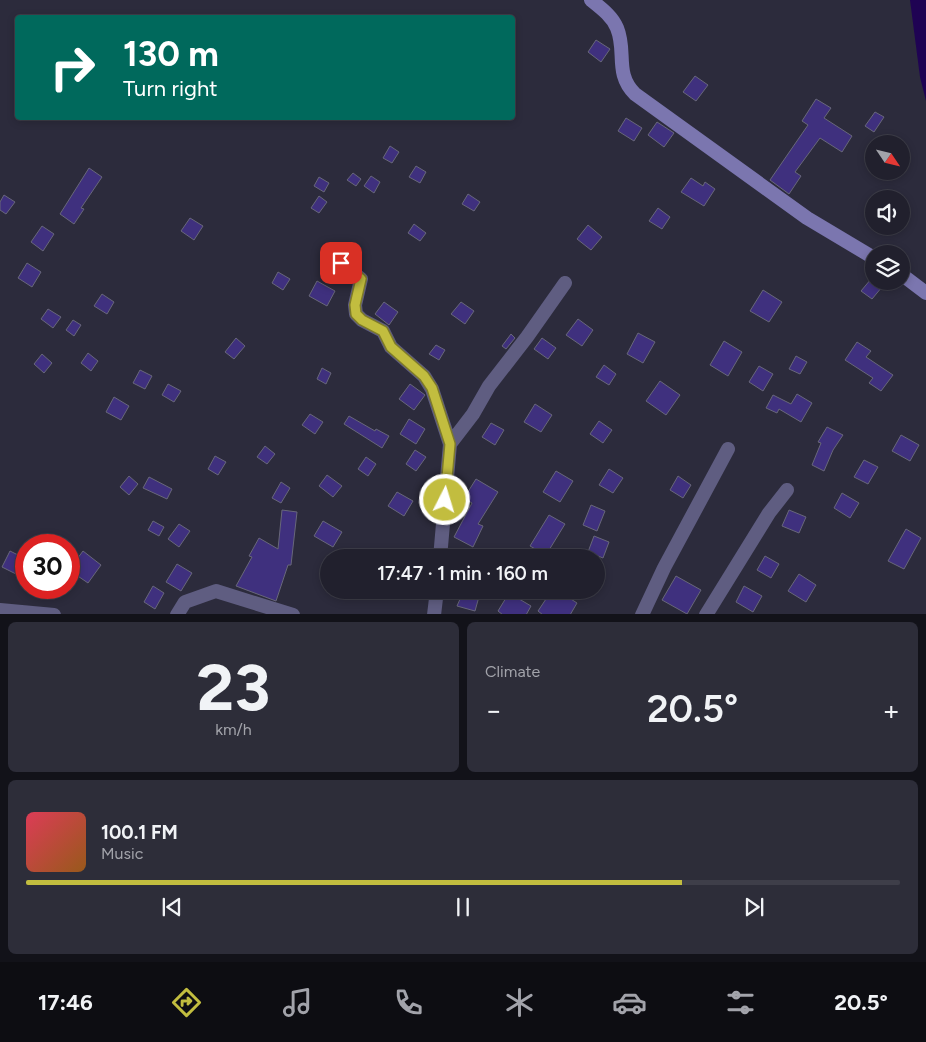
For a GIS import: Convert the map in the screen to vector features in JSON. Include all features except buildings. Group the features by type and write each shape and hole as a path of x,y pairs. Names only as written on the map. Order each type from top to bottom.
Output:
{"main road":[{"path":"591,0 611,18 618,29 623,77 635,94 808,218 865,253"},
{"path":"910,281 926,293"}],"street":[{"path":"341,263 361,279 355,305 356,314 362,320 383,331 391,347 424,376 432,388 450,444 441,549"},
{"path":"450,444 473,414 489,386 528,337 565,283"},
{"path":"642,614 664,568 728,449"},
{"path":"706,614 768,513 787,490"},
{"path":"177,614 185,602 216,591 293,614"},
{"path":"434,614 436,599"},
{"path":"0,610 54,614"}],"shaded area":[{"path":"910,0 926,0 926,101 920,77"}],"route":[{"path":"341,263 361,279 355,305 356,314 362,320 383,331 391,347 424,376 432,388 450,444 445,500"}]}
